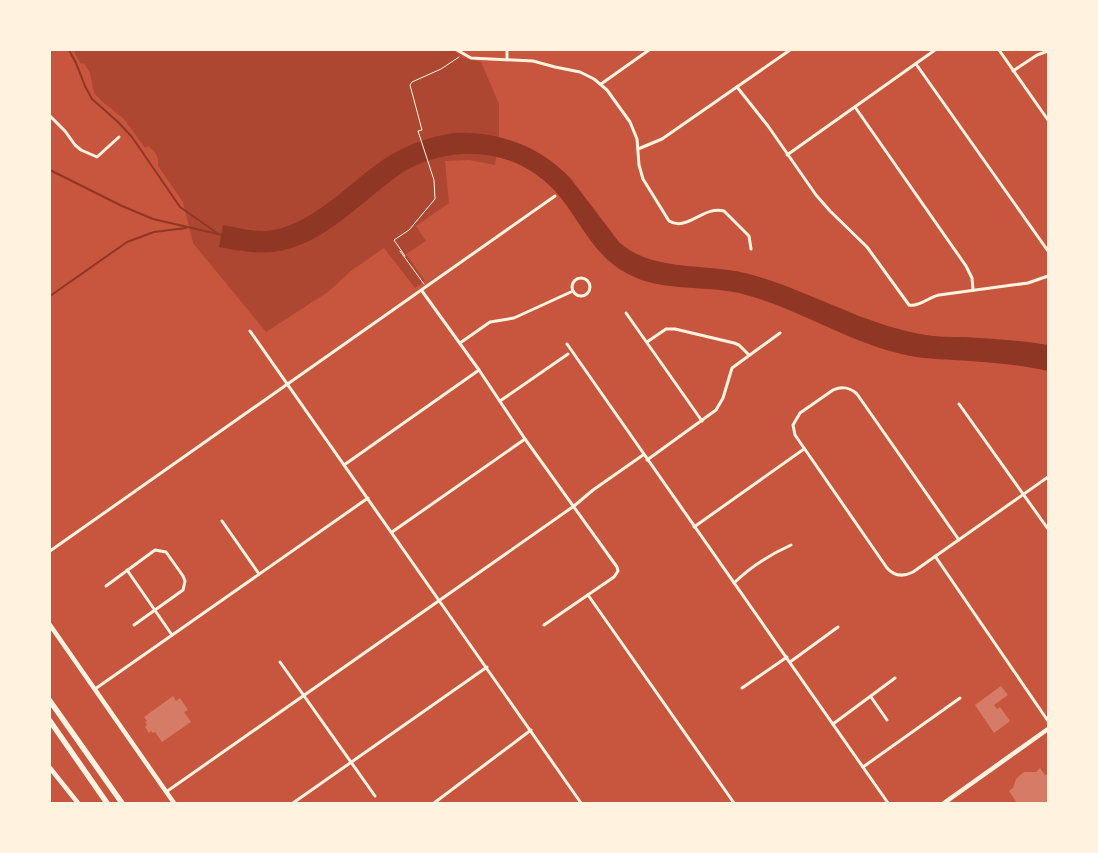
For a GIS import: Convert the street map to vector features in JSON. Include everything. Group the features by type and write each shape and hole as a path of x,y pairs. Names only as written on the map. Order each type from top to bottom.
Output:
{"highway":[{"path":"50,700 122,803"},
{"path":"50,722 107,803"},
{"path":"95,765 126,803"}],"main road":[{"path":"50,625 174,803"},
{"path":"944,803 1048,729"},
{"path":"50,768 78,803"}],"street":[{"path":"457,50 471,58 533,60 580,72 601,84 630,122 637,139 639,165 645,185 656,198 669,221 674,224 680,224 711,210 724,210 749,236 751,249"},
{"path":"507,50 507,59"},
{"path":"601,84 649,50"},
{"path":"638,149 662,139 790,50"},
{"path":"787,155 935,50"},
{"path":"999,50 1048,120"},
{"path":"1013,71 1029,60 1048,51"},
{"path":"916,64 1048,251"},
{"path":"737,87 824,205 867,247 906,302 912,306 918,305 932,297 1036,281 1048,276"},
{"path":"855,107 966,266 972,278 973,290"},
{"path":"50,116 65,130 75,145 81,150 97,157 119,137"},
{"path":"50,551 555,196"},
{"path":"577,279 585,280 589,284 589,292 584,296 577,295 573,291 573,284 577,279"},
{"path":"422,291 525,439 616,563 618,571 614,577 544,625"},
{"path":"460,343 490,322 518,317 573,291"},
{"path":"626,313 702,421"},
{"path":"647,342 666,329 675,329 734,342 748,355"},
{"path":"250,331 581,803"},
{"path":"647,460 716,410 732,368 780,333"},
{"path":"567,344 888,803"},
{"path":"500,401 568,354"},
{"path":"344,465 478,370"},
{"path":"959,540 851,389 839,388 833,390 800,413 793,425 793,430 804,449 887,568 896,575 903,576 913,572 935,556 959,540 1048,477"},
{"path":"959,404 1048,529"},
{"path":"392,532 525,439"},
{"path":"694,527 804,449"},
{"path":"166,792 574,506 593,490 643,455"},
{"path":"94,690 368,498"},
{"path":"222,521 259,574"},
{"path":"734,583 767,556 790,545"},
{"path":"106,586 155,550 166,552 185,581 183,590 134,625"},
{"path":"935,556 1048,720"},
{"path":"127,570 172,635"},
{"path":"588,595 734,803"},
{"path":"790,662 838,627"},
{"path":"742,688 787,657"},
{"path":"280,662 375,796"},
{"path":"293,803 487,667"},
{"path":"833,724 896,678"},
{"path":"871,697 887,720"},
{"path":"863,767 960,698"},
{"path":"434,803 531,730"}],"path":[{"path":"427,287 394,240 409,230 435,199 435,186 418,131 422,130 410,85 412,82 441,69 461,56"}],"shaded area":[{"path":"73,50 453,50 463,58 481,62 499,104 499,136 495,165 469,160 445,161 449,203 416,226 426,241 406,254 425,281 415,288 384,248 351,271 328,292 266,332 193,243 183,202 158,166 156,154 148,146 145,148 124,119 94,93 90,73 84,63 81,64"},
{"path":"453,133 470,133 502,138 532,149 546,158 571,179 619,242 632,252 647,258 679,265 729,270 767,279 875,322 920,334 1048,345 1048,371 1013,365 932,359 902,354 855,339 779,306 739,293 668,286 641,280 617,267 598,250 561,198 546,182 529,169 490,155 449,155 408,169 327,231 310,241 291,248 272,252 259,252 219,247 223,225 260,231 289,226 319,210 389,156 420,142"}],"building":[{"path":"1001,686 1008,695 994,705 997,709 1000,707 1010,721 994,733 975,705"},
{"path":"173,696 176,701 180,698 188,710 184,712 191,722 162,742 155,732 151,731 149,733 145,727 147,725 145,722 147,721 144,717"},
{"path":"1040,768 1045,775 1048,774 1048,803 1017,803 1009,791 1013,788 1016,779 1024,772 1036,772"}],"waterway":[{"path":"69,50 92,99 132,137 180,207 217,233"},
{"path":"50,170 122,206 153,219 222,235"},
{"path":"50,296 127,242 154,232 186,228"}]}
